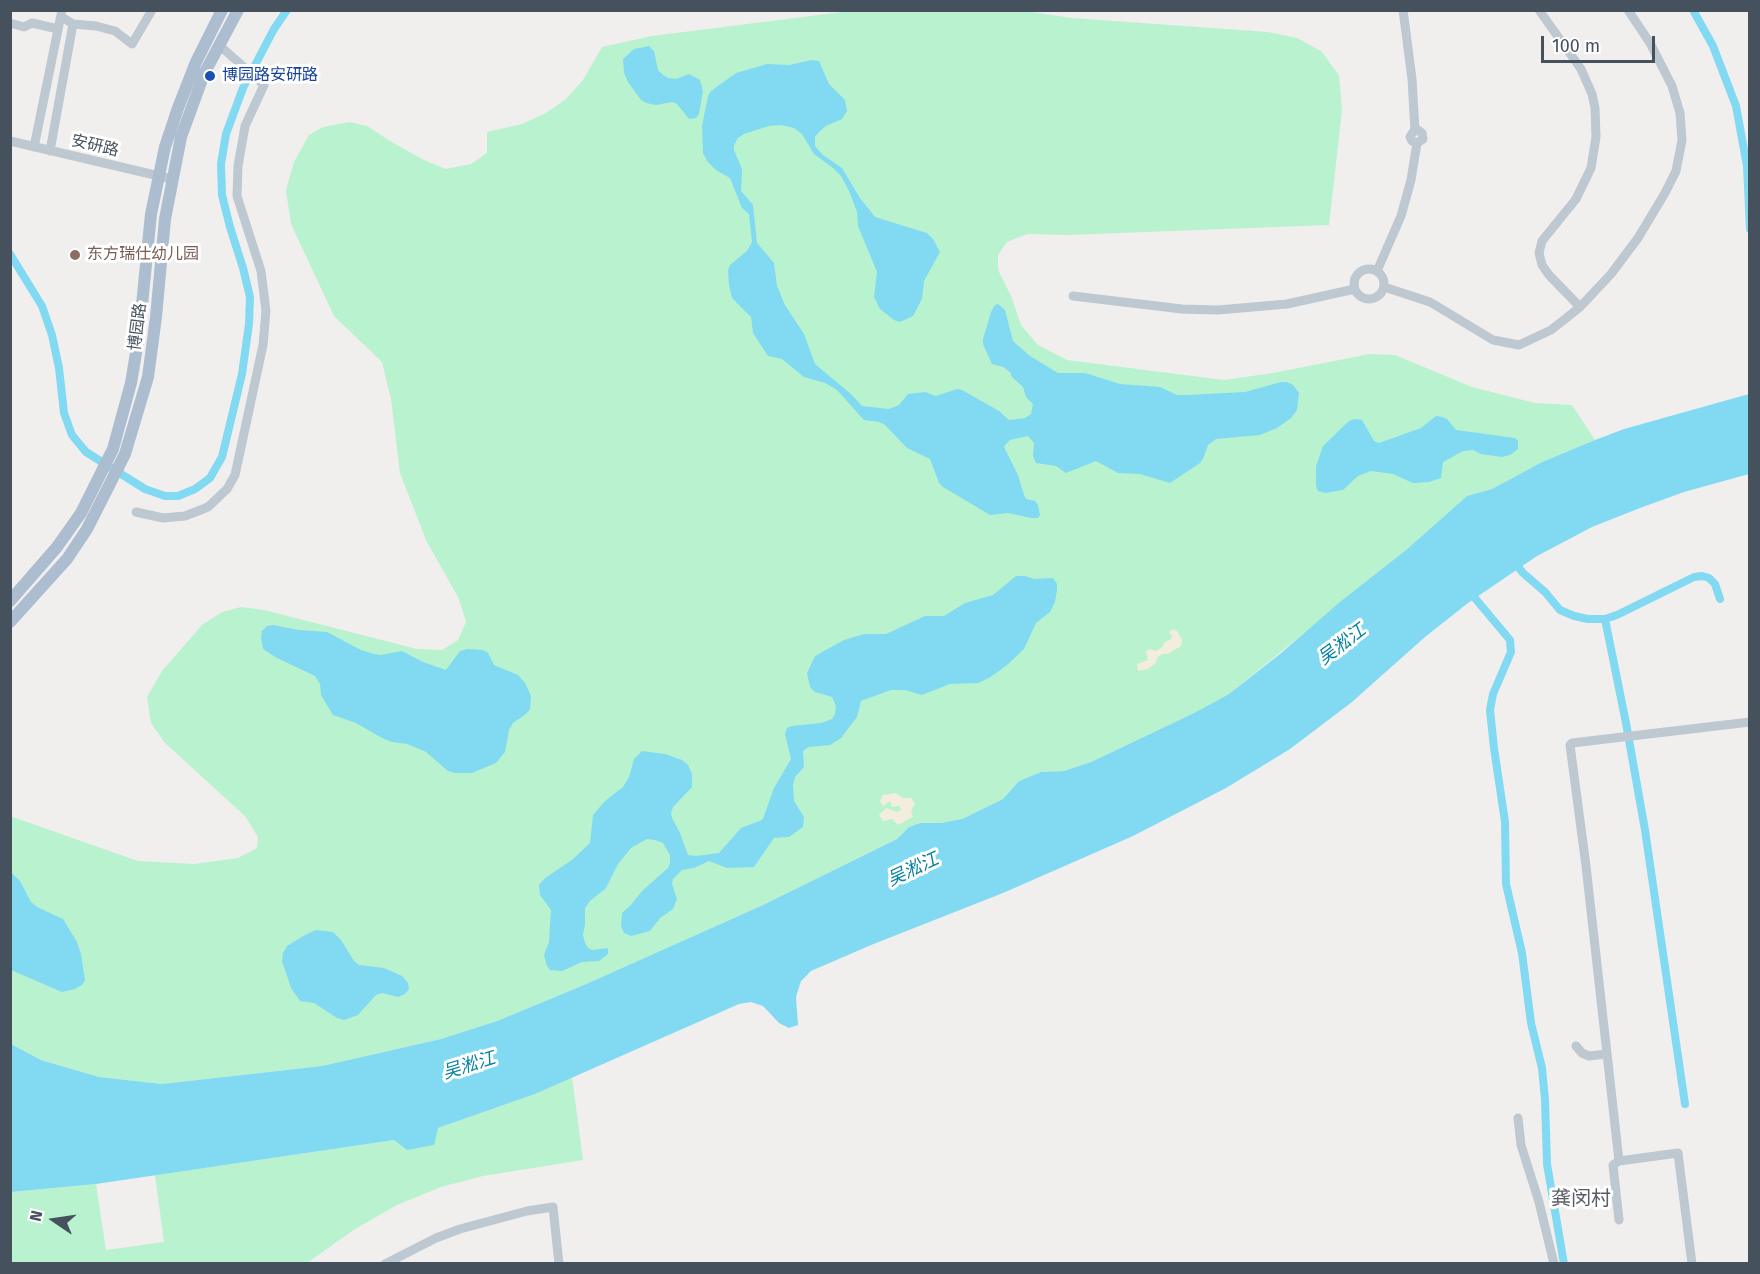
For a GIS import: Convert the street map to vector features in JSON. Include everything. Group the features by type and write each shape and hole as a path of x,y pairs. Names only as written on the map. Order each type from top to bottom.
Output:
{"main road":[{"name":"博园路","path":"10,601 57,547 81,513 112,449 131,383 136,354 146,257 158,176 178,108 196,62 222,10"},
{"name":"博园路","path":"10,622 67,559 87,530 125,454 148,377 164,230 172,179 185,128 204,74 238,10"}],"street":[{"path":"10,23 24,27 32,23 65,19 73,24 96,26 115,31 132,44 152,10"},
{"path":"1377,271 1401,216 1411,180 1417,143 1422,141 1423,136 1420,131 1415,131 1412,79 1403,10"},
{"path":"1539,10 1581,69 1595,108 1596,137 1591,168 1576,199 1542,241 1539,253 1542,265 1549,275 1580,307"},
{"path":"1384,287 1430,302 1493,340 1513,345 1525,344 1551,330 1580,307 1611,274 1638,238 1676,171 1680,155 1682,126 1672,86 1650,43 1628,10"},
{"path":"34,147 60,19"},
{"path":"50,151 73,24"},
{"path":"136,512 163,518 185,516 208,507 227,489 235,475 263,345 266,311 261,272 237,196 238,166 244,126 264,85 219,45"},
{"name":"安研路","path":"10,141 172,179"},
{"path":"1365,269 1377,271 1384,280 1384,287 1380,294 1370,299 1362,298 1355,289 1354,281 1358,273 1365,269"},
{"path":"1073,296 1182,309 1230,310 1287,304 1355,289"},
{"path":"1619,1161 1570,745 1749,722"},
{"path":"1576,1046 1582,1053 1589,1056 1607,1054"},
{"path":"1518,1118 1521,1145 1539,1202 1554,1263"},
{"path":"1619,1220 1613,1165 1619,1161 1678,1153 1692,1263"},
{"path":"385,1263 460,1228 518,1213 553,1207 560,1263"}],"green space":[{"path":"858,10 1025,11 1072,18 1268,32 1297,38 1321,51 1339,75 1342,110 1329,225 1067,235 1027,234 1007,242 998,255 998,270 1012,298 1021,325 1038,345 1067,360 1224,380 1370,354 1395,355 1472,387 1535,403 1572,405 1595,440 1542,462 1492,489 1467,496 1406,550 1229,694 1194,713 1091,762 1064,771 1041,772 1019,781 1003,799 962,819 941,823 920,823 909,827 897,839 763,905 497,1021 441,1039 322,1066 162,1084 99,1077 41,1060 11,1044 10,816 138,861 194,864 238,858 257,848 258,837 245,816 165,743 151,723 147,697 162,671 202,625 222,612 241,607 264,610 417,649 442,650 458,640 466,622 459,599 426,540 400,473 391,399 382,362 334,316 291,224 286,190 294,162 309,135 323,127 349,122 367,126 424,160 446,169 471,164 487,153 487,132 522,124 546,113 566,99 583,80 602,47 652,36"},
{"path":"572,1077 583,1160 483,1176 441,1187 397,1205 355,1229 307,1263 11,1264 11,1192 96,1184 106,1250 164,1242 155,1175 394,1140 438,1128 535,1094"}],"sand":[{"path":"1173,629 1177,631 1182,640 1181,646 1168,654 1162,654 1148,669 1138,671 1137,664 1148,660 1146,651 1150,649 1156,651 1162,647 1171,639 1169,632"},
{"path":"896,793 903,798 911,798 915,804 911,811 913,817 898,825 892,819 883,821 879,815 886,808 897,812 901,810 900,806 892,807 890,801 883,806 880,801 883,795"}],"water":[{"path":"649,46 654,51 658,70 668,78 676,79 689,74 700,80 703,91 699,114 696,118 689,119 677,104 672,102 656,105 646,103 641,100 628,82 624,73 623,59 634,49"},
{"path":"812,60 819,61 829,84 845,100 847,111 842,119 819,132 815,137 815,146 823,155 842,168 860,198 875,217 927,233 940,252 924,281 922,299 913,316 900,322 894,320 880,309 874,297 877,272 858,226 857,212 850,193 841,176 814,154 802,134 794,128 781,125 769,126 744,134 734,145 742,169 741,191 753,205 757,243 774,263 777,286 785,305 804,334 815,364 862,406 889,409 899,405 908,394 925,392 936,396 957,389 999,411 1009,420 1025,418 1031,414 1033,404 1026,397 1023,387 1010,372 992,364 983,344 991,312 998,304 1005,310 1013,341 1030,356 1058,373 1085,373 1120,384 1160,387 1177,395 1245,392 1287,382 1293,385 1299,393 1297,410 1291,418 1277,428 1260,435 1216,439 1208,445 1200,463 1170,483 1140,474 1118,473 1096,461 1066,473 1056,466 1036,463 1033,456 1034,443 1028,436 1010,440 1004,446 1005,449 1018,475 1026,499 1035,501 1038,505 1040,515 1038,518 1008,513 990,515 943,487 939,483 930,459 907,448 885,425 864,420 837,390 825,383 804,377 782,359 768,356 753,333 751,317 732,298 728,270 730,265 747,251 752,242 749,214 742,208 730,178 716,170 703,153 702,126 708,96 711,91 736,73 767,64 789,65"},
{"name":"吴淞江","path":"1749,394 1749,474 1684,492 1640,508 1592,527 1537,556 1468,603 1425,637 1352,702 1290,749 1226,788 1133,836 1003,893 811,971 801,981 796,997 798,1025 789,1028 779,1023 763,1006 751,1002 739,1004 535,1094 438,1128 434,1145 407,1150 394,1140 96,1184 11,1192 11,1044 41,1060 99,1077 162,1084 322,1066 441,1039 497,1021 763,905 897,839 909,827 920,823 941,823 962,819 1003,799 1019,781 1041,772 1064,771 1091,762 1194,713 1229,694 1280,654 1340,602 1406,550 1467,496 1492,489 1542,462 1624,429"},
{"path":"1436,416 1447,419 1456,430 1515,438 1518,441 1518,449 1502,457 1481,454 1473,450 1463,451 1443,462 1441,478 1429,482 1413,483 1393,474 1371,471 1358,476 1343,490 1325,493 1318,491 1316,466 1323,446 1349,421 1362,420 1374,441 1379,443 1421,428"},
{"path":"1016,576 1034,579 1053,578 1057,584 1057,590 1050,612 1036,623 1024,649 1006,666 978,683 950,684 922,695 905,690 891,690 861,701 857,717 841,738 830,745 809,747 803,751 804,767 795,777 793,785 794,801 804,817 803,827 789,837 774,838 754,867 727,868 709,861 694,868 682,870 673,879 672,884 677,899 673,909 660,918 650,931 631,936 624,933 621,926 622,913 668,868 670,855 663,843 655,840 647,839 631,848 618,864 606,888 585,908 583,935 585,943 592,950 608,948 608,954 599,961 582,962 562,971 550,970 544,955 549,942 551,910 540,895 539,885 590,843 593,815 605,801 623,787 629,777 634,759 642,751 665,754 682,760 688,765 692,774 692,787 673,807 672,818 688,855 719,853 741,828 762,820 774,788 791,759 785,734 787,728 821,723 832,719 835,714 836,706 832,697 815,692 810,687 807,673 815,656 844,640 864,634 886,634 925,616 944,616 965,603 993,595"},
{"path":"267,626 327,632 361,650 374,654 402,651 446,670 460,651 483,650 488,653 494,665 518,675 525,683 531,696 530,709 513,723 509,730 505,752 496,763 472,773 448,771 426,752 407,744 392,742 356,723 333,715 321,695 320,684 315,676 263,649 262,631"},
{"path":"10,871 20,881 31,902 63,919 77,942 81,954 85,980 82,985 62,992 11,970"},
{"path":"316,930 333,932 359,965 384,968 402,976 408,983 409,989 398,997 382,993 376,995 358,1015 344,1020 314,1003 300,1001 291,988 282,961 283,953 287,946"}],"waterway":[{"path":"10,254 42,306 52,335 59,368 64,413 72,435 86,452 145,489 165,496 178,496 195,489 210,478 222,457 242,374 250,297 222,195 221,164 226,134 243,88 274,29 287,10"},
{"path":"1693,10 1713,46 1736,106 1747,166 1750,229"},
{"path":"1512,559 1560,610 1588,619 1605,619 1617,615 1694,577 1709,578 1715,584 1720,599"},
{"path":"1469,591 1510,640 1511,652 1493,694 1490,710 1505,822 1506,884 1522,953 1531,1023 1542,1068 1547,1164 1564,1264"},
{"path":"1605,619 1645,830 1685,1104"}],"place":[{"name":"博园路安研路","path":"210,76"},
{"name":"东方瑞仕幼儿园","path":"75,255"}],"district":[{"name":"龚闵村","path":"1581,1199"}]}
